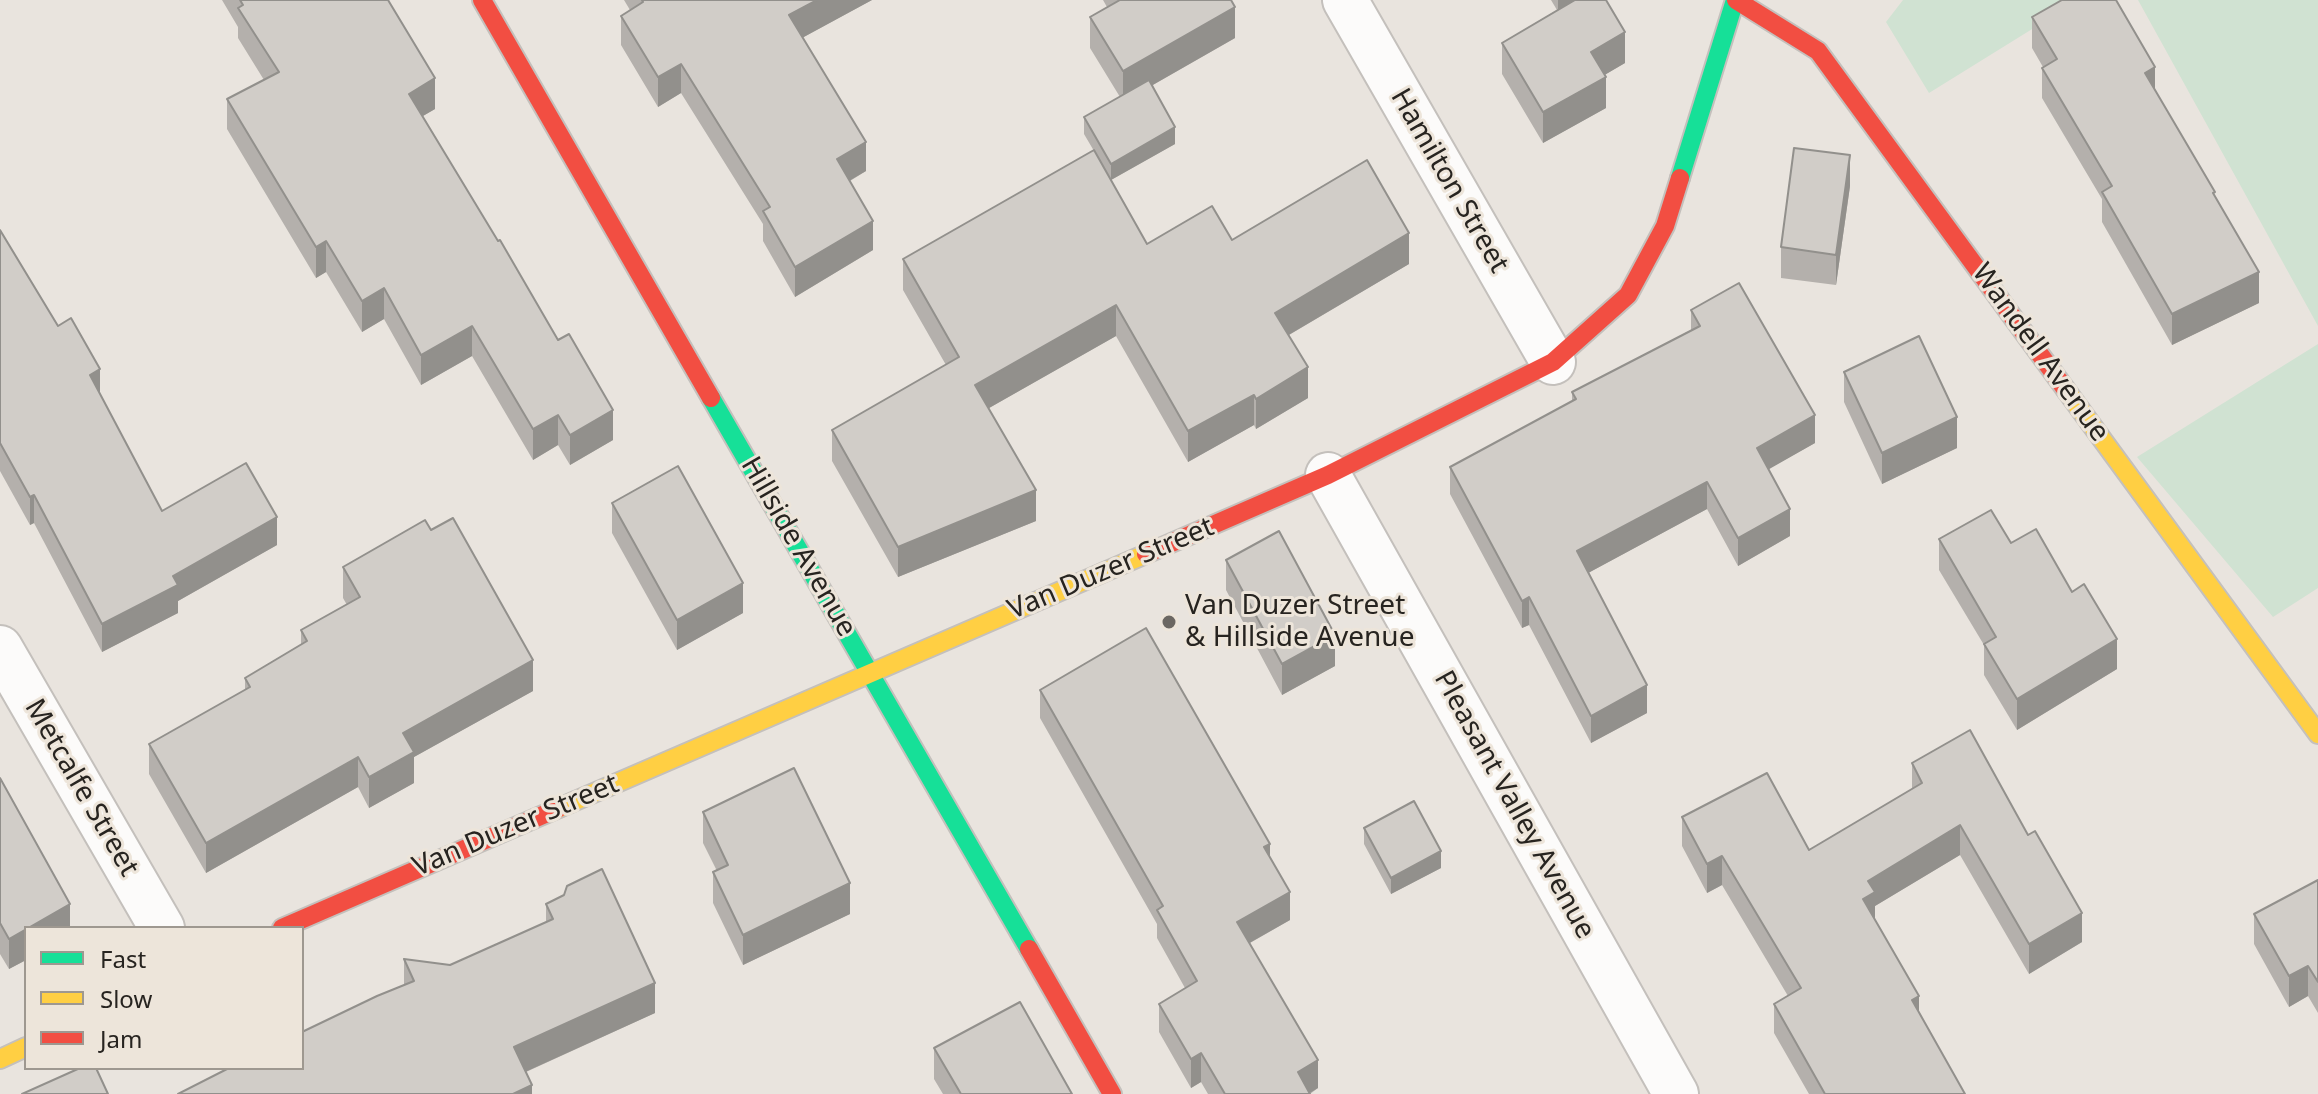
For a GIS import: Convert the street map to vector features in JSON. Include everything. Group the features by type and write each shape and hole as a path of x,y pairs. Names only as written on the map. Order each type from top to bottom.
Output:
{"street":[{"name":"Hillside Avenue","path":"482,0 1112,1094"},
{"name":"Hamilton Street","path":"1345,0 1553,362"},
{"name":"Van Duzer Street","path":"287,926 1328,475 1553,362 1628,295 1665,226 1735,0"},
{"name":"Wandell Avenue","path":"1735,0 1818,51 2318,734"},
{"name":"Pleasant Valley Avenue","path":"1328,475 1676,1094"},
{"name":"Metcalfe Street","path":"0,648 161,926"},
{"path":"0,1059 24,1048"}],"green space":[{"path":"1903,0 2079,0 1929,93 1886,22"},
{"path":"2138,0 2318,0 2318,326"},
{"path":"2318,344 2318,588 2273,617 2137,457"}],"building":[{"path":"240,0 388,0 435,78 409,94 558,340 569,334 613,410 570,435 558,415 533,429 472,326 421,355 384,288 362,301 326,241 316,247 227,99 279,72 238,8 243,5"},
{"path":"642,0 817,0 789,15 866,142 837,159 873,221 795,267 763,211 770,207 681,64 658,77 621,16"},
{"path":"1120,0 1231,0 1235,7 1123,71 1090,17"},
{"path":"1575,0 1606,0 1625,32 1591,52 1606,77 1543,112 1502,43"},
{"path":"2062,0 2116,0 2155,67 2145,73 2259,272 2172,314 2102,192 2112,186 2042,68 2057,59 2032,17"},
{"path":"1149,80 1175,127 1111,164 1084,117"},
{"path":"1794,148 1850,155 1836,255 1781,247"},
{"path":"1094,150 1147,244 1212,206 1232,240 1367,160 1409,233 1275,313 1308,367 1256,399 1254,395 1188,431 1116,305 975,385 1036,490 898,547 832,430 959,357 903,259"},
{"path":"0,230 58,326 71,318 100,369 90,375 162,511 246,463 277,517 173,576 178,585 102,624 34,495 30,497 0,443"},
{"path":"1739,283 1815,415 1757,448 1790,509 1738,538 1707,482 1577,551 1647,685 1591,716 1529,597 1522,601 1450,467 1576,399 1572,392 1700,326 1691,310"},
{"path":"1919,336 1957,417 1882,453 1844,372"},
{"path":"678,466 743,583 677,620 612,503"},
{"path":"1991,510 2011,543 2036,529 2072,592 2084,584 2117,639 2017,699 1984,644 1996,637 1939,539"},
{"path":"453,518 533,660 403,733 414,752 369,777 358,757 206,843 149,744 250,687 245,678 307,641 301,630 360,597 343,567 425,520 431,530"},
{"path":"1279,531 1335,635 1282,664 1226,560"},
{"path":"1146,628 1270,844 1264,847 1290,892 1237,922 1318,1060 1298,1072 1310,1094 1225,1094 1201,1053 1191,1059 1159,1004 1197,981 1157,910 1163,906 1040,690"},
{"path":"1970,730 2028,835 2035,831 2082,913 2029,944 1960,825 1868,881 1875,892 1863,899 1919,996 1912,1000 1965,1094 1825,1094 1774,1004 1801,988 1722,856 1707,864 1682,817 1767,773 1809,850 1922,783 1912,763"},
{"path":"794,768 850,883 743,935 713,872 728,865 703,812"},
{"path":"0,778 70,904 32,926 24,926 24,930 9,939 0,923"},
{"path":"1414,801 1441,851 1391,878 1364,828"},
{"path":"602,869 655,983 514,1047 532,1085 513,1094 178,1094 225,1070 304,1070 304,1031 414,981 404,959 450,965 553,919 546,904 564,895 567,886"},
{"path":"2318,880 2318,982 2308,966 2289,976 2254,914"},
{"path":"1020,1002 1072,1094 961,1094 934,1048"},
{"path":"76,1070 97,1070 108,1094 22,1094"}],"traffic: fast":[{"path":"1680,178 1735,0"},
{"path":"711,398 1029,949"}],"traffic: slow":[{"path":"2066,390 2318,734"},
{"path":"559,808 1146,554"},
{"path":"0,1059 24,1048"}],"traffic: jam":[{"path":"482,0 711,398"},
{"path":"1736,0 1818,51 2066,390"},
{"path":"1146,554 1328,475 1553,362 1628,295 1665,226 1680,178"},
{"path":"287,926 559,808"},
{"path":"1029,949 1112,1094"}],"place":[{"name":"Van Duzer Street & Hillside Avenue","path":"1169,622"}]}
